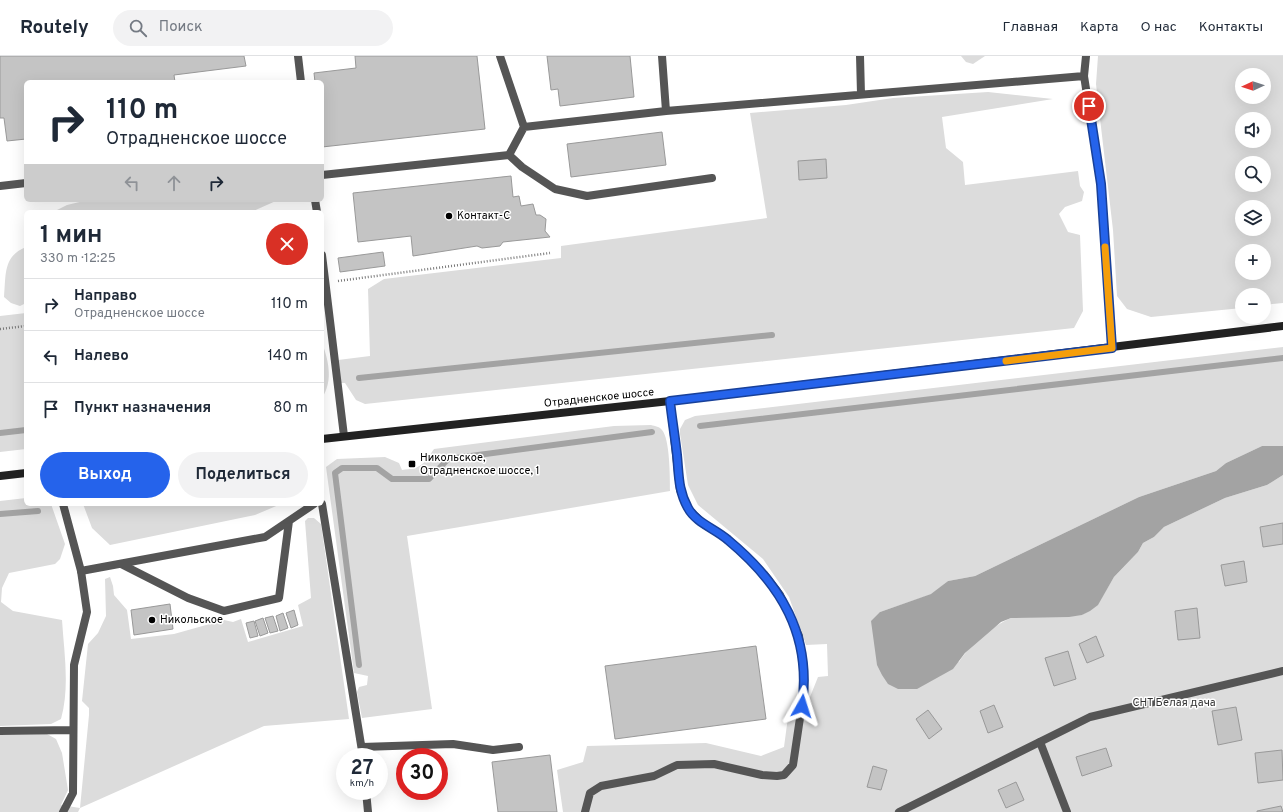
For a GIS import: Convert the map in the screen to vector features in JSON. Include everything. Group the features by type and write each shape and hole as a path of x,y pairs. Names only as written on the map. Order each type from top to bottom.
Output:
{"main road":[{"name":"Отрадненское шоссе","path":"324,439 670,401 1283,326"},
{"path":"0,476 24,473"}],"street":[{"path":"298,56 301,80"},
{"path":"500,56 524,127 509,155"},
{"path":"662,56 666,111"},
{"path":"860,56 861,94"},
{"path":"1086,56 1084,76 1101,184 1112,348"},
{"path":"524,127 666,111 1084,76"},
{"path":"324,175 509,155 522,167 555,189 587,196 712,178"},
{"path":"0,186 24,183"},
{"path":"324,274 325,300 344,436"},
{"path":"585,812 590,793 601,786 654,776 677,765 714,764 762,775 777,776 784,775 793,765 804,691 804,673 799,636 780,595 764,574 728,539 705,524 689,510 680,490 670,401"},
{"path":"63,506 81,571 87,612 74,666 73,793 63,812"},
{"path":"81,571 265,537 311,506"},
{"path":"322,506 340,622 362,747 453,744 493,750 519,747"},
{"path":"121,564 188,598 224,611 279,598 289,521"},
{"path":"899,812 1090,717 1283,672"},
{"path":"0,731 73,730"},
{"path":"1040,742 1067,812"},
{"path":"367,800 368,812"}],"path":[{"path":"325,283 550,253"},
{"path":"0,329 24,326"}],"green space":[{"path":"961,56 985,56 973,64 966,62"},
{"path":"1098,56 1283,56 1283,303 1271,304 1271,288 1235,288 1235,309 1151,317 1127,309 1117,296 1113,230 1096,84"},
{"path":"988,92 1053,99 942,117 946,148 963,162 965,185 1078,171 1080,186 1084,192 1082,201 1065,207 1059,214 1068,232 1080,235 1083,311 1074,328 365,404 356,400 345,383 340,383 338,360 370,356 368,289 384,279 561,258 561,246 767,218 750,113 846,105 893,98"},
{"path":"80,202 274,202 256,210 57,210 67,205"},
{"path":"24,248 24,304 20,306 11,303 4,297 7,267 9,261"},
{"path":"24,313 24,449 0,452 0,316"},
{"name":"СНТ Белая дача","path":"1283,347 1283,446 1262,446 1226,463 1216,471 1139,497 975,576 948,581 932,594 880,612 959,662 969,649 982,637 1004,621 1011,618 1082,615 1098,604 1114,577 1138,552 1143,543 1154,537 1164,527 1225,498 1267,485 1283,475 1283,812 563,812 557,770 583,762 587,746 706,743 761,756 784,747 788,717 806,718 810,697 818,677 828,676 827,644 806,645 789,597 763,559 698,505 688,485 680,434 680,429 685,420 695,416"},
{"path":"324,350 329,371 328,385 324,393"},
{"path":"651,425 661,429 665,435 669,459 670,491 407,536 432,709 362,718 357,692 359,687 367,685 368,676 354,673 326,467 337,459 385,457 399,463 402,470 418,467 427,459 434,449 614,426"},
{"path":"24,498 24,506 52,506 65,544 60,559 55,564 9,573 2,588 1,602 13,611 62,620 66,670 64,707 61,719 51,724 0,726 0,501"},
{"path":"84,506 276,506 255,515 110,545 92,528"},
{"path":"308,518 314,518 321,524 349,719 264,726 80,808 89,715 89,708 82,701 88,644 98,633 106,616 105,579 110,577 114,595 127,610 131,639 174,634 224,620 233,622 241,619 248,642 303,626 298,605 311,598 305,521"},
{"path":"47,734 56,739 62,753 68,790 61,805 80,808 78,812 0,812 0,735"}],"shaded area":[{"path":"1262,446 1283,446 1283,475 1267,485 1225,498 1164,527 1154,537 1143,543 1138,552 1114,577 1098,605 1090,611 1082,615 1069,617 1011,618 1001,622 965,653 953,669 917,689 898,689 888,684 882,675 877,665 871,621 880,612 931,594 948,581 975,576 1139,497 1216,471 1226,463"}],"building":[{"path":"0,56 244,56 246,66 174,75 175,80 24,80 24,139 7,141 4,118 0,118"},
{"path":"355,56 477,56 485,129 324,147 324,80 315,80 314,73 356,68"},
{"path":"547,56 630,56 634,97 560,106 558,89 551,90"},
{"path":"662,132 666,165 571,177 567,144"},
{"path":"826,159 827,178 799,180 798,161"},
{"name":"Контакт-С","path":"511,176 513,197 519,196 521,206 533,204 536,215 540,215 546,219 545,231 550,237 503,242 500,246 482,248 477,246 413,256 411,236 358,242 353,193"},
{"path":"383,252 385,266 340,272 338,258"},
{"path":"1283,523 1283,544 1263,547 1260,527"},
{"path":"1244,561 1247,582 1225,586 1221,565"},
{"name":"Никольское","path":"170,604 173,629 134,635 131,610"},
{"path":"1197,608 1200,638 1178,640 1175,611"},
{"path":"294,610 298,625 291,628 286,613"},
{"path":"283,613 288,628 280,631 276,616"},
{"path":"273,616 278,631 270,633 265,618"},
{"path":"263,618 268,633 260,636 255,621"},
{"path":"254,621 258,636 250,638 246,623"},
{"path":"1096,636 1104,656 1087,663 1079,644"},
{"path":"756,646 766,719 615,739 605,666"},
{"path":"1068,651 1076,679 1054,686 1045,658"},
{"path":"994,705 1003,727 988,733 980,711"},
{"path":"1236,707 1242,740 1218,745 1212,711"},
{"path":"928,710 942,729 929,739 916,719"},
{"path":"1106,748 1112,766 1082,776 1076,757"},
{"path":"1282,750 1283,780 1258,783 1255,753"},
{"path":"550,755 557,812 498,812 492,762"},
{"path":"873,766 887,770 881,790 867,787"},
{"path":"1016,782 1024,800 1006,808 998,790"},
{"path":"1281,806 1283,812 1257,812 1257,811"}],"waterway":[{"path":"359,378 772,335"},
{"path":"700,426 1283,358"},
{"path":"0,433 24,430"},
{"path":"359,665 335,473 342,468 377,468 392,479 429,479 448,459 652,432"},
{"path":"0,514 38,511"}],"slow traffic":[{"path":"1006,361 1112,348 1105,247"}],"place":[{"name":"Контакт-С","path":"449,216"},
{"name":"Никольское, Отрадненское шоссе, 1","path":"412,464"},
{"name":"Никольское","path":"152,620"}],"route":[{"path":"802,706 804,673 799,636 780,595 764,574 728,539 705,524 689,510 680,490 670,401 1112,348 1101,184 1089,106"}]}
